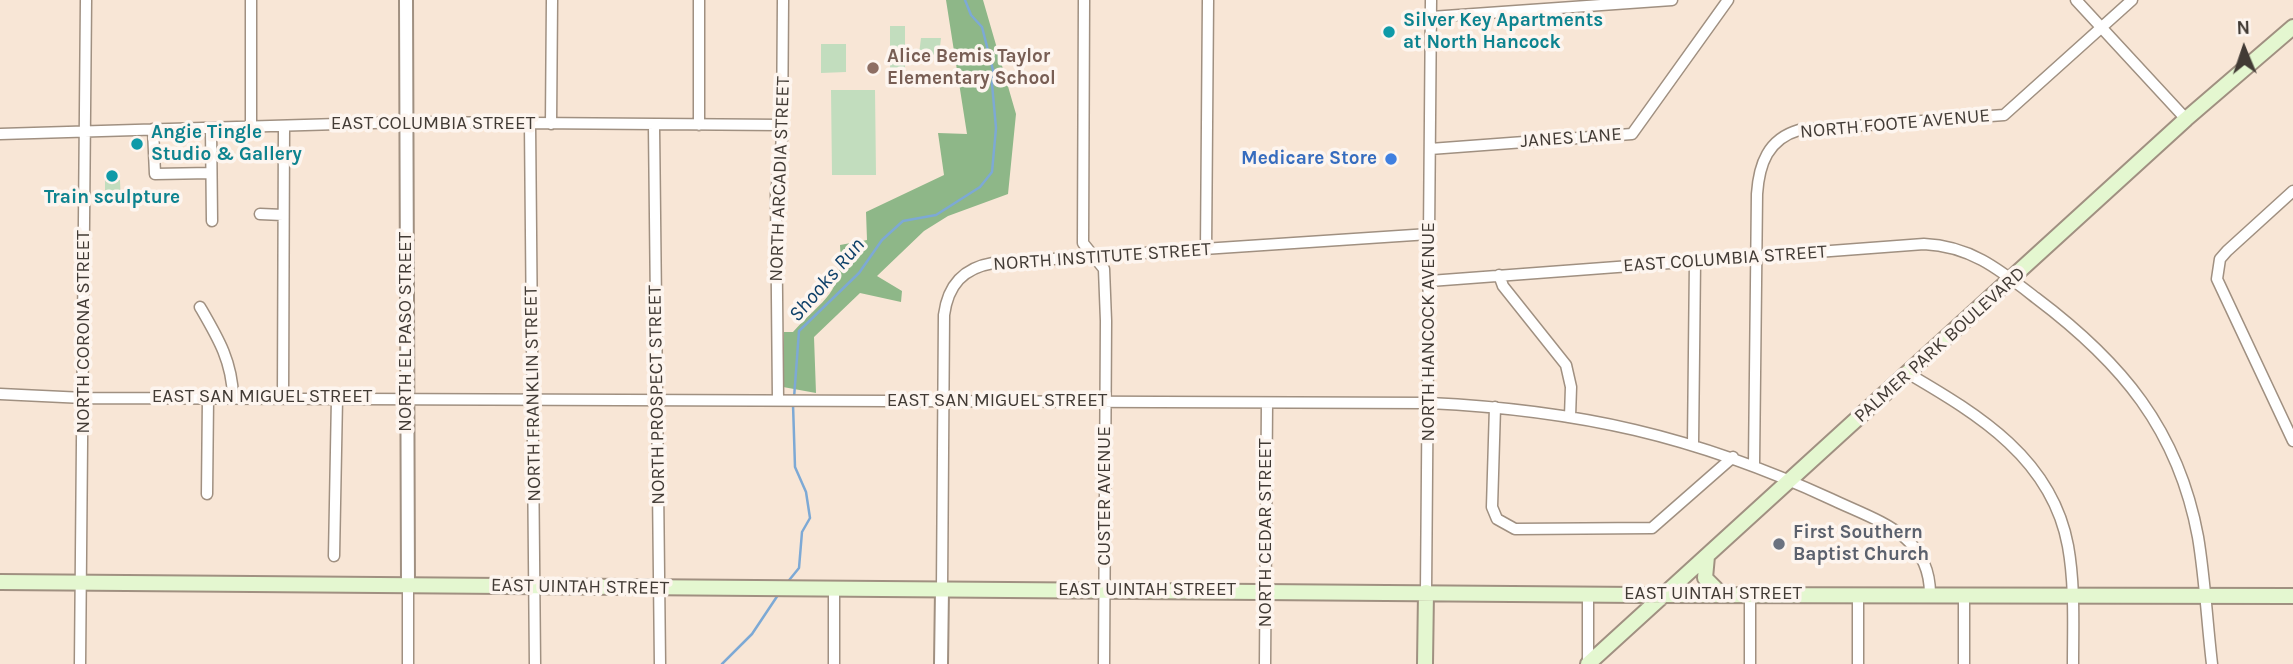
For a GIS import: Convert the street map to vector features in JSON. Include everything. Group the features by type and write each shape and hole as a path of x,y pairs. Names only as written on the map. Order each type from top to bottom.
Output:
{"main road":[{"name":"PALMER PARK BOULEVARD","path":"1588,664 2186,119 2293,27"},
{"path":"1707,556 1705,578 1720,593"},
{"name":"EAST UINTAH STREET","path":"0,582 1588,594 2293,596"},
{"name":"NORTH HANCOCK AVENUE","path":"1426,592 1426,664"}],"street":[{"name":"NORTH CORONA STREET","path":"80,664 86,0"},
{"path":"251,0 251,127"},
{"name":"NORTH EL PASO STREET","path":"406,0 405,397 408,664"},
{"path":"551,124 552,0"},
{"path":"699,0 699,125"},
{"name":"NORTH ARCADIA STREET","path":"783,0 782,125 776,194 783,400"},
{"name":"CUSTER AVENUE","path":"1084,0 1083,243 1104,269 1104,664"},
{"path":"1206,251 1208,0"},
{"name":"NORTH HANCOCK AVENUE","path":"1426,592 1432,0"},
{"path":"1431,17 1672,0"},
{"name":"JANES LANE","path":"1430,149 1632,134 1728,0"},
{"path":"2076,0 2186,119"},
{"name":"NORTH FOOTE AVENUE","path":"1754,465 1759,173 1769,150 1783,137 1807,129 2004,115 2132,0"},
{"name":"EAST COLUMBIA STREET","path":"0,134 406,122 782,125"},
{"name":"NORTH FRANKLIN STREET","path":"530,124 535,664"},
{"path":"283,397 284,126"},
{"name":"NORTH PROSPECT STREET","path":"654,126 660,664"},
{"path":"211,128 212,221"},
{"path":"153,129 155,174 211,173"},
{"path":"2293,191 2220,259 2217,279 2293,441"},
{"path":"260,214 284,215"},
{"name":"NORTH INSTITUTE STREET","path":"941,664 945,306 950,288 961,276 993,263 1206,251 1429,234"},
{"name":"EAST COLUMBIA STREET","path":"1430,281 1938,245 1973,254 2012,279 2087,337 2116,367 2150,410 2180,470 2197,535 2212,664"},
{"path":"1693,444 1695,261"},
{"path":"1499,275 1503,286 1566,365 1571,387 1570,416"},
{"path":"200,307 227,357 232,373 233,397"},
{"path":"1909,374 1993,427 2028,463 2061,520 2067,543 2073,596 2073,664"},
{"name":"EAST SAN MIGUEL STREET","path":"0,394 84,398 405,397 1429,403 1494,407 1570,416 1693,444 1790,480 1907,537 1924,561 1930,594"},
{"path":"207,494 208,398"},
{"path":"334,556 337,398"},
{"name":"NORTH CEDAR STREET","path":"1265,664 1267,403"},
{"path":"1494,407 1493,514 1503,524 1515,529 1652,528 1733,457"},
{"path":"827,587 834,664"},
{"path":"1750,593 1750,664"},
{"path":"1588,594 1588,664"},
{"path":"1858,594 1858,664"},
{"path":"1964,595 1964,664"}],"green space":[{"path":"946,0 983,0 1016,114 1008,194 948,216 924,231 877,276 902,291 901,302 860,293 814,337 816,393 783,387 784,332 793,332 822,303 835,285 839,274 840,245 867,240 866,212 944,175 938,133 967,134"},
{"path":"890,26 905,26 905,68 890,68"},
{"path":"921,38 941,38 939,55 919,54"},
{"path":"821,44 846,44 846,72 821,73"},
{"path":"831,90 875,90 876,175 832,175"},
{"path":"105,180 120,180 121,205 112,205 105,191"}],"waterway":[{"name":"Shooks Run","path":"794,398 799,331 859,273 882,240 903,221 936,215 980,187 992,172 996,128 992,84 994,74 982,27 971,15 965,0"},
{"name":"Shooks Run","path":"786,584 799,568 802,532 810,518 806,492 795,467 793,404"},
{"name":"Shooks Run","path":"722,664 752,634 778,595"}],"place":[{"name":"Silver Key Apartments at North Hancock","path":"1389,32"},
{"name":"Alice Bemis Taylor Elementary School","path":"873,68"},
{"name":"Angie Tingle Studio & Gallery","path":"137,144"},
{"name":"Medicare Store","path":"1391,159"},
{"name":"Train sculpture","path":"112,176"},
{"name":"First Southern Baptist Church","path":"1779,544"}]}
